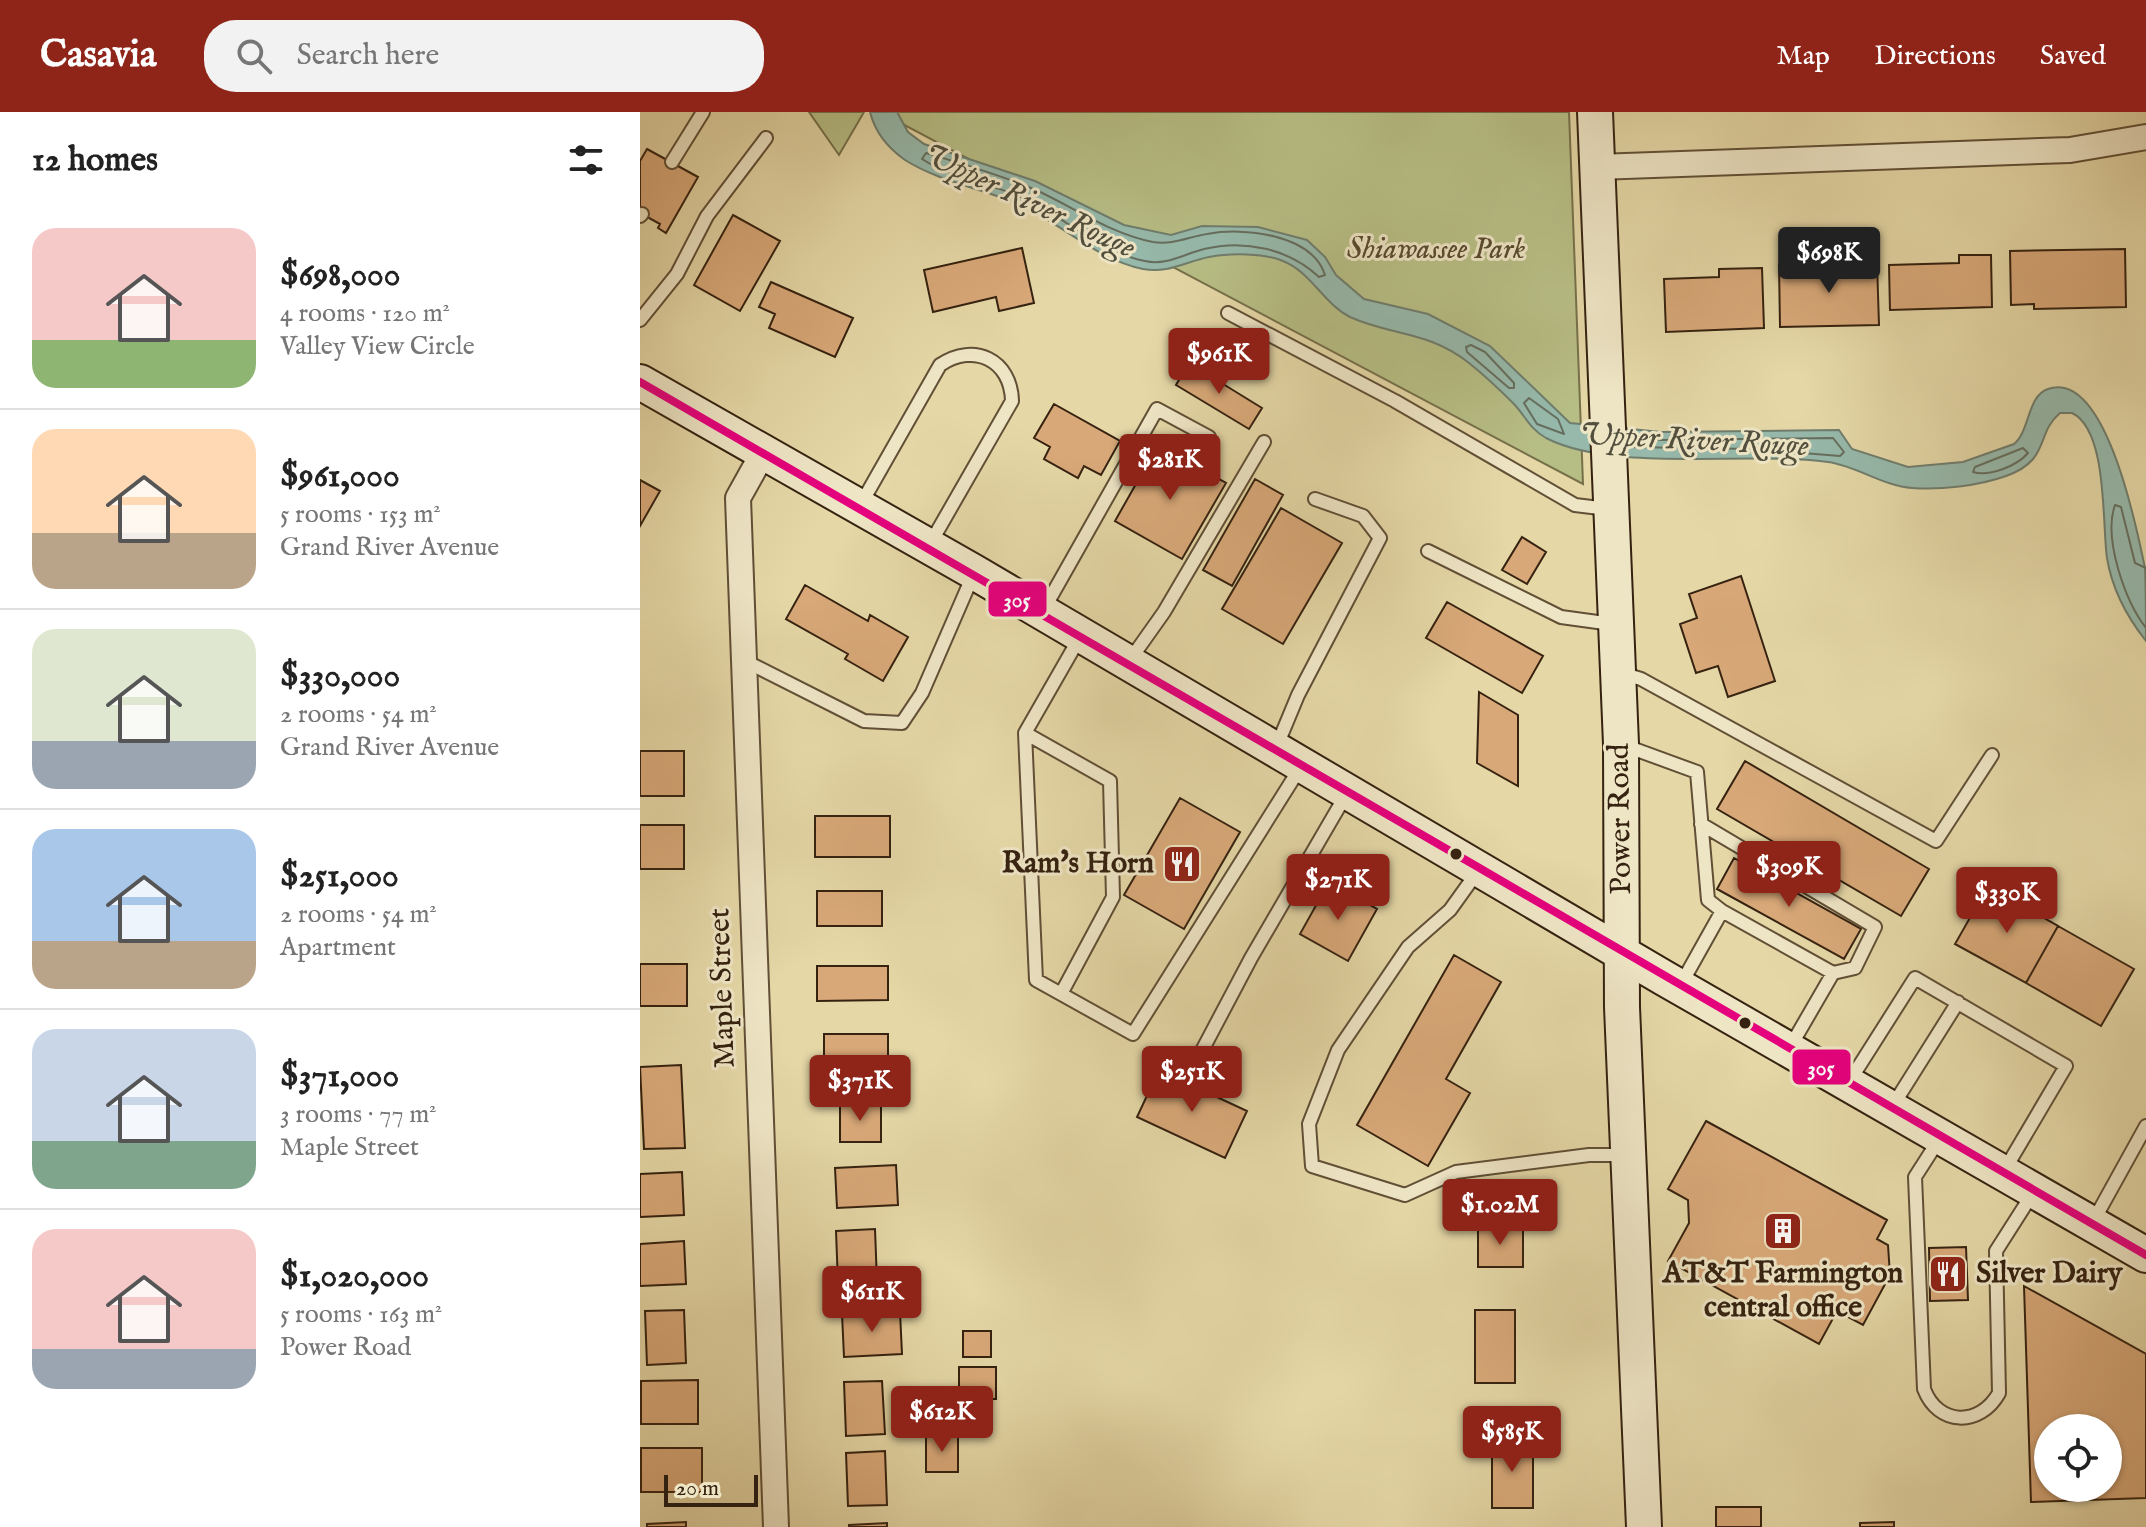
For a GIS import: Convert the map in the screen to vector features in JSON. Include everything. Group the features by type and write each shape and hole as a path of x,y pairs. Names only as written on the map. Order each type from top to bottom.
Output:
{"main road":[{"name":"Power Road","path":"1595,112 1621,744 1621,952 1644,1527"},
{"path":"640,382 974,572 1680,987 2146,1255"}],"street":[{"path":"1597,167 2070,150 2146,137"},
{"name":"Maple Street","path":"763,453 738,498 776,1527"}],"lane":[{"path":"672,162 703,112"},
{"path":"640,320 677,274 707,216 766,138"},
{"path":"1228,313 1395,401 1575,505 1611,497"},
{"path":"859,507 940,365 961,354 974,354 995,361 1009,379 1012,401 929,546"},
{"path":"1042,612 1157,409 1209,437"},
{"path":"1129,662 1164,612 1264,442"},
{"path":"1081,635 1025,733 1036,980 1133,1034 1289,756 1298,695 1380,538 1363,516 1315,499"},
{"path":"1428,551 1561,617 1616,625"},
{"path":"742,660 864,721 902,723 922,693 974,572"},
{"path":"1618,672 1641,679 1936,841 1992,755"},
{"path":"1025,733 1110,781 1113,897 1061,994"},
{"path":"1621,744 1697,772 1701,824 1708,900 1722,911 1833,973 1855,968 1875,927 1701,824"},
{"path":"1195,1064 1251,958 1348,791"},
{"path":"1480,868 1450,910 1408,947 1338,1050 1309,1124 1312,1166 1405,1195 1456,1172 1589,1155 1629,1155"},
{"path":"1680,987 1722,911"},
{"path":"1789,1049 1833,973"},
{"path":"1849,1082 1915,978 1958,1002 2066,1066 2004,1171"},
{"path":"1892,1107 1958,1002"},
{"path":"2092,1223 2146,1126"},
{"path":"1942,1136 1915,1177 1924,1389 1934,1407 1953,1418 1975,1417 1985,1411 1999,1393 1996,1251 2035,1190"}],"green space":[{"path":"809,112 864,112 839,155"},
{"name":"Shiawassee Park","path":"880,112 1569,112 1583,484"}],"water":[{"name":"Upper River Rouge","path":"870,112 897,112 908,132 924,144 1035,181 1124,225 1171,235 1202,226 1258,227 1307,240 1325,257 1336,275 1364,299 1428,314 1490,346 1570,423 1661,432 1839,430 1852,449 1908,467 1963,462 2014,444 2041,393 2048,389 2068,389 2086,403 2102,427 2126,489 2145,568 2146,641 2127,612 2113,581 2107,558 2098,458 2084,423 2072,413 2060,413 2052,421 2036,455 2020,470 1984,482 1947,488 1901,486 1828,462 1644,458 1574,449 1546,438 1532,427 1498,388 1454,353 1425,339 1350,317 1332,304 1302,273 1283,261 1237,254 1209,257 1161,270 1126,264 1110,258 1018,204 918,168 883,139"}],"building":[{"path":"647,149 698,177 666,233 658,228 660,224 640,213 640,161"},
{"path":"733,215 780,241 740,311 694,285"},
{"path":"1022,248 1034,303 999,311 996,297 933,312 924,270"},
{"path":"2125,249 2126,307 2034,309 2034,304 2011,305 2010,251"},
{"path":"1959,255 1991,255 1992,307 1890,310 1889,265 1959,263"},
{"path":"1877,263 1879,325 1780,327 1779,265"},
{"path":"1762,268 1764,328 1666,332 1664,279 1719,277 1719,269"},
{"path":"771,282 853,318 835,357 769,328 775,314 759,307"},
{"path":"1189,363 1262,408 1249,429 1176,385"},
{"path":"1054,404 1120,441 1101,475 1084,466 1078,478 1044,459 1050,447 1034,438"},
{"path":"1158,445 1226,483 1182,559 1115,521"},
{"path":"1255,479 1283,495 1232,586 1203,570"},
{"path":"640,480 660,491 640,526"},
{"path":"1281,508 1342,543 1283,644 1222,609"},
{"path":"1522,537 1546,552 1527,584 1502,570"},
{"path":"1741,576 1775,681 1728,697 1718,666 1696,673 1680,624 1697,618 1689,594"},
{"path":"805,585 868,621 870,615 908,637 883,681 845,659 848,654 786,619"},
{"path":"1447,602 1543,656 1522,693 1426,638"},
{"path":"1479,692 1518,715 1518,786 1477,763"},
{"path":"640,751 684,751 684,796 640,796"},
{"path":"1745,761 1929,869 1901,916 1717,809"},
{"name":"Ram's Horn","path":"1180,798 1240,832 1184,929 1124,895"},
{"path":"815,816 890,816 890,857 815,857"},
{"path":"640,825 684,825 684,869 640,869"},
{"path":"1734,858 1861,929 1844,959 1717,889"},
{"path":"1329,882 1377,909 1348,961 1300,934"},
{"path":"1988,886 2058,926 2026,983 1955,944"},
{"path":"817,891 882,891 882,926 817,926"},
{"path":"2058,926 2134,969 2101,1026 2026,983"},
{"path":"1454,955 1501,982 1446,1079 1470,1093 1428,1166 1357,1125"},
{"path":"640,964 687,964 687,1006 640,1006"},
{"path":"817,966 888,966 888,1000 817,1001"},
{"path":"824,1034 888,1034 888,1072 824,1072"},
{"path":"681,1065 685,1148 644,1149 640,1067"},
{"path":"1159,1070 1247,1111 1225,1158 1137,1117"},
{"path":"840,1104 881,1104 881,1142 840,1142"},
{"name":"AT&T Farmington central office","path":"1706,1121 1887,1220 1877,1239 1888,1245 1890,1275 1863,1325 1837,1311 1819,1344 1668,1261 1689,1223 1688,1200 1668,1189"},
{"path":"896,1165 898,1205 837,1208 835,1168"},
{"path":"682,1172 684,1215 640,1217 640,1174"},
{"path":"1478,1227 1523,1227 1523,1267 1478,1267"},
{"path":"875,1229 877,1282 838,1284 836,1231"},
{"path":"684,1241 686,1284 640,1286 640,1244"},
{"name":"Silver Dairy","path":"1966,1247 1968,1300 1930,1301 1929,1248"},
{"path":"2024,1286 2146,1354 2146,1498 2122,1499 2122,1414 2034,1414 2034,1502 2031,1502"},
{"path":"684,1310 686,1363 647,1365 645,1311"},
{"path":"1475,1310 1515,1310 1515,1383 1475,1383"},
{"path":"900,1312 902,1354 844,1357 842,1314"},
{"path":"963,1331 991,1331 991,1357 963,1357"},
{"path":"959,1367 996,1367 996,1399 959,1399"},
{"path":"698,1380 698,1424 641,1424 641,1381"},
{"path":"882,1381 885,1434 846,1436 844,1382"},
{"path":"926,1437 958,1437 958,1472 926,1472"},
{"path":"1492,1441 1533,1441 1533,1508 1492,1508"},
{"path":"641,1448 702,1448 702,1492 641,1492"},
{"path":"885,1451 887,1505 848,1506 846,1453"},
{"path":"1716,1507 1761,1507 1761,1527 1716,1527"},
{"path":"686,1522 686,1527 647,1527 647,1524"},
{"path":"1894,1522 1894,1527 1860,1527 1860,1523"},
{"path":"887,1523 887,1527 849,1527 849,1525"}],"transit line":[{"name":"305","path":"640,382 2146,1255"}],"place":[{"name":"Ram's Horn","path":"1182,864"},
{"name":"AT&T Farmington central office","path":"1783,1231"},
{"name":"Silver Dairy","path":"1948,1274"}]}
